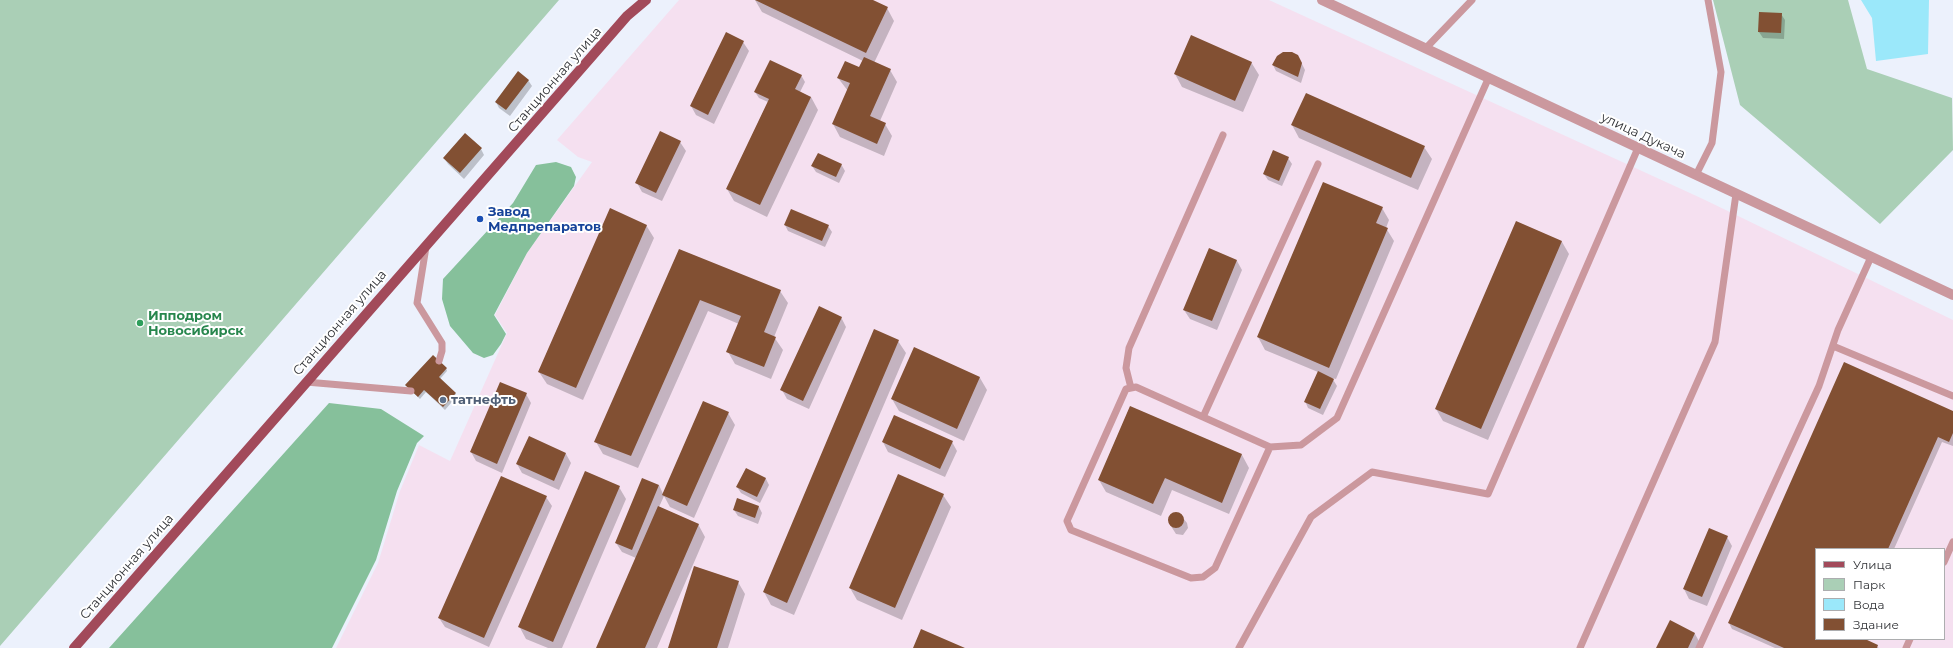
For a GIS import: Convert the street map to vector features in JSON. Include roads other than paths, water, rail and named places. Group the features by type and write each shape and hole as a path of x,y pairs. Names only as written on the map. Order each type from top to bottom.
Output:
{"main road":[{"name":"Станционная улица","path":"627,16 637,0"},
{"name":"Станционная улица","path":"74,648 627,16 646,0"}],"street":[{"name":"улица Дукача","path":"1322,0 1489,76 1638,148 1953,295"}],"lane":[{"path":"1426,48 1472,0"},
{"path":"1696,175 1712,143 1721,72 1708,0"},
{"path":"1270,447 1215,568 1203,577 1191,578 1071,530 1067,521 1126,389 1136,387 1270,447 1301,445 1337,418 1489,76"},
{"path":"1131,388 1126,368 1129,348 1223,135"},
{"path":"1239,648 1311,517 1372,472 1488,494 1638,148"},
{"path":"1203,417 1318,164"},
{"path":"1580,648 1715,342 1736,194"},
{"path":"426,244 417,302 442,343 442,351 439,361"},
{"path":"1699,648 1819,386 1838,330 1872,257"},
{"path":"1833,346 1953,396"},
{"path":"306,382 411,391"},
{"path":"1945,560 1953,542"}],"water":[{"path":"1861,0 1929,0 1928,54 1876,61 1872,18"}],"place":[{"name":"Завод Медпрепаратов","path":"480,219"},
{"name":"Ипподром Новосибирск","path":"140,323"},
{"name":"татнефть","path":"443,400"}]}
